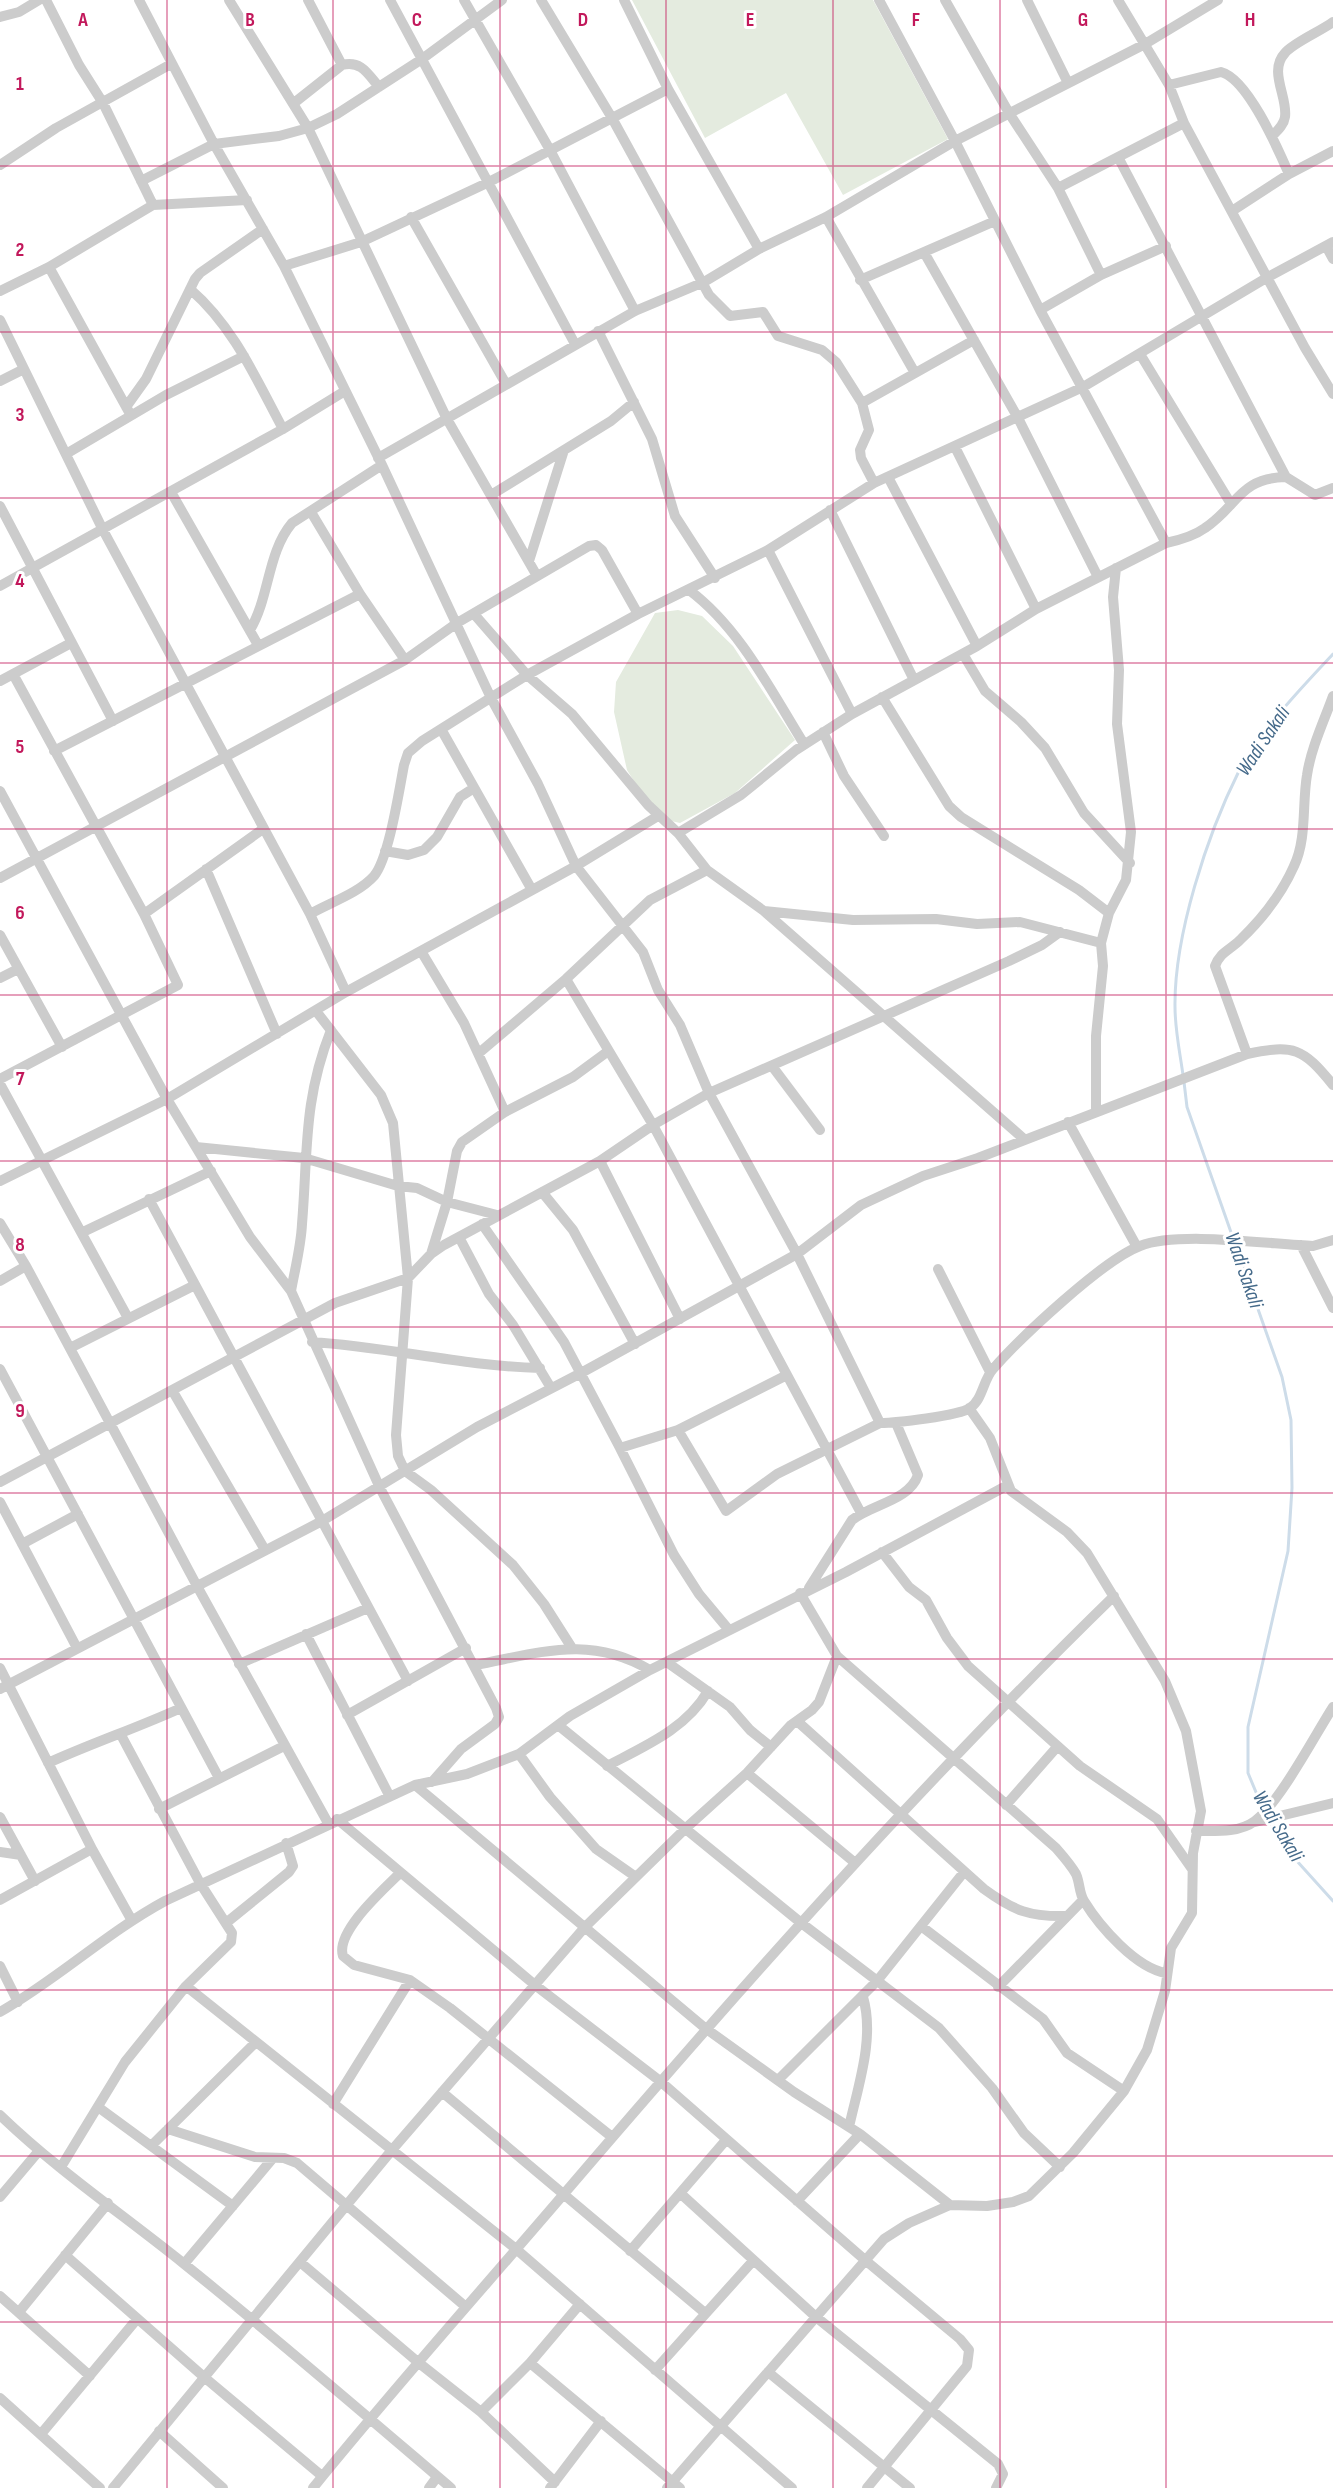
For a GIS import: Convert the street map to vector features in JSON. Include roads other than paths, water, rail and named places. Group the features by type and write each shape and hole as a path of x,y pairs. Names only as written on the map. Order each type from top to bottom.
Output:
{"street":[{"path":"0,17 19,12 39,0"},
{"path":"46,0 79,65 103,103 153,205"},
{"path":"229,0 308,128 447,419 537,576"},
{"path":"308,0 342,66"},
{"path":"390,0 575,344"},
{"path":"464,0 550,150 635,311"},
{"path":"141,181 214,144 279,136 308,128 422,59 502,0"},
{"path":"541,0 612,118 704,282 709,295 725,313 735,316 763,312 778,336 802,342 830,356 862,403 869,430 861,450 861,458 874,483"},
{"path":"624,0 668,89 759,249"},
{"path":"879,0 955,141 1040,310 1166,543"},
{"path":"945,0 1009,113 1058,188 1101,275"},
{"path":"1027,0 1068,83"},
{"path":"1118,0 1169,85 1184,123 1305,348 1333,394"},
{"path":"250,630 261,607 284,533 292,523 380,462 447,419 598,331 635,311 704,282 759,249 826,217 955,141 1145,44 1197,5 1218,0"},
{"path":"142,1 171,64 284,266 380,462 491,698 538,784 576,866 622,928 643,952 658,990 680,1025 709,1093 797,1254 880,1423"},
{"path":"1272,136 1282,126 1285,116 1279,79 1279,61 1285,52 1333,22"},
{"path":"294,104 342,66 355,63 379,87"},
{"path":"0,165 56,128 171,64"},
{"path":"1169,85 1221,72 1228,74 1237,81 1272,136 1289,174"},
{"path":"284,266 361,242 487,183 668,89"},
{"path":"1058,188 1184,123"},
{"path":"1232,212 1289,174 1333,151"},
{"path":"1118,157 1204,316 1286,477 1315,495 1333,488"},
{"path":"0,291 49,267 153,205 246,200"},
{"path":"411,217 506,384"},
{"path":"826,217 915,374"},
{"path":"860,280 925,254 995,221"},
{"path":"129,412 200,273 263,230"},
{"path":"310,914 363,885 374,876 385,851 408,753 441,729 527,675 638,614 768,550 874,483 1083,387 1268,277 1329,244 1333,260"},
{"path":"1040,310 1101,275 1166,246"},
{"path":"925,254 1017,418 1098,577"},
{"path":"49,267 129,412"},
{"path":"190,290 220,317 283,429"},
{"path":"0,320 103,530 184,685 310,914 346,992"},
{"path":"598,331 652,439 675,516 715,578"},
{"path":"862,403 974,340"},
{"path":"1140,354 1231,504"},
{"path":"66,454 129,412 244,356"},
{"path":"0,381 24,369"},
{"path":"0,586 283,429 345,391"},
{"path":"491,495 611,421 634,402"},
{"path":"954,447 1036,609"},
{"path":"528,561 564,450"},
{"path":"888,477 977,646"},
{"path":"678,833 741,795 804,744 852,714 963,654 1036,609 1166,543 1184,539 1205,528 1231,504 1242,490 1255,483 1286,477"},
{"path":"171,492 258,645"},
{"path":"0,506 114,721"},
{"path":"830,510 914,681"},
{"path":"311,512 360,594 405,660"},
{"path":"0,878 95,829 405,660 457,623 589,546 596,545 638,614"},
{"path":"768,550 852,714"},
{"path":"1096,1111 1096,1035 1103,966 1101,944 1109,913 1126,879 1130,863 1128,799 1117,724 1119,670 1113,597 1116,568"},
{"path":"689,590 707,604 737,638 804,744"},
{"path":"54,752 360,594"},
{"path":"474,614 527,675 572,714 658,816 678,833 707,870 764,911 1024,1139"},
{"path":"0,681 71,643"},
{"path":"963,654 985,691 1021,722 1045,748 1084,813 1130,863"},
{"path":"0,1079 178,985 144,914 95,829 13,674"},
{"path":"1247,1054 1215,966 1218,956 1239,942 1273,900 1295,865 1300,846 1307,772 1333,696"},
{"path":"882,698 949,806 960,817 1079,891 1109,913"},
{"path":"441,729 532,890"},
{"path":"823,732 844,776 884,836"},
{"path":"385,851 408,855 424,850 437,837 460,797 474,788"},
{"path":"0,791 39,859 167,1099 250,1236 291,1291 312,1342 380,1488 475,1665 499,1717 495,1725 461,1749 432,1782"},
{"path":"0,1181 167,1099 346,992 576,866 658,816"},
{"path":"144,914 263,829"},
{"path":"206,869 278,1034"},
{"path":"479,1053 566,979 594,950 622,928 650,900 707,870"},
{"path":"764,911 853,920 936,919 977,924 1004,921 1060,932 1101,944"},
{"path":"0,1482 172,1389 352,1296 408,1278 431,1254 497,1215 600,1161 653,1125 709,1093 1009,962 1042,945 1060,932"},
{"path":"0,935 62,1047"},
{"path":"421,951 479,1053 505,1112"},
{"path":"0,978 18,969"},
{"path":"566,979 607,1052 653,1125 861,1513"},
{"path":"316,1011 388,1108 393,1123 408,1278 396,1435 398,1456 405,1471 431,1490 513,1564 544,1604 572,1648"},
{"path":"291,1291 302,1226 304,1158 310,1103 319,1065 332,1030"},
{"path":"4,1687 322,1521 380,1488 467,1432 635,1344 797,1254 861,1205 923,1176 1247,1054 1275,1048 1301,1051 1333,1085"},
{"path":"431,1254 447,1202 457,1150 462,1142 505,1112 573,1077 607,1052"},
{"path":"772,1066 820,1130"},
{"path":"0,1084 128,1318"},
{"path":"1068,1122 1137,1247"},
{"path":"196,1147 304,1158 398,1186 417,1188 447,1202 497,1215"},
{"path":"600,1161 680,1319"},
{"path":"83,1232 211,1171"},
{"path":"542,1192 573,1230 635,1344"},
{"path":"149,1199 408,1682"},
{"path":"0,1223 111,1422 284,1746 332,1821 400,1873 535,1985 660,2081 797,2202 960,2339 969,2350 967,2366 867,2488"},
{"path":"482,1224 564,1342 674,1556 699,1594 729,1630"},
{"path":"459,1237 489,1294 540,1368 551,1388"},
{"path":"678,1430 726,1511 767,1480 880,1423 896,1423 969,1408 983,1391 990,1372 1008,1353 1097,1274 1137,1247 1176,1239 1313,1246 1333,1239"},
{"path":"1301,1245 1333,1308"},
{"path":"0,1281 26,1266"},
{"path":"938,1269 990,1372"},
{"path":"70,1348 195,1285"},
{"path":"312,1342 360,1345 488,1366 540,1368"},
{"path":"0,1369 4,1384 47,1456 219,1778"},
{"path":"620,1448 678,1430 787,1375"},
{"path":"172,1389 265,1550"},
{"path":"530,2362 601,2421 673,2486 721,2427 884,2239 909,2223 950,2205 987,2206 1013,2202 1029,2196 1060,2167 1124,2091 1147,2050 1157,2023 1165,1990 1171,1948 1192,1913 1192,1870 1196,1831 1201,1811 1186,1731 1176,1702 1087,1553 1066,1532 1016,1496 1008,1485 990,1438 969,1408"},
{"path":"805,1591 844,1530 861,1513 907,1491 915,1483 918,1474 896,1423"},
{"path":"0,2012 18,2002 131,1919 200,1883 389,1796 415,1785 467,1774 519,1754 558,1725 650,1670 668,1663 1008,1485"},
{"path":"0,1502 76,1648"},
{"path":"22,1544 78,1514"},
{"path":"882,1552 909,1587 926,1600 956,1651 1006,1702 1057,1747 1104,1784 1133,1800 1157,1819 1192,1870"},
{"path":"805,1591 837,1656 955,1757 1056,1848 1076,1874 1083,1900 1138,1962 1152,1971 1166,1973"},
{"path":"313,2488 705,2028 800,1922 900,1812 1006,1702 1114,1596"},
{"path":"239,1664 368,1608"},
{"path":"306,1634 389,1796"},
{"path":"347,1715 466,1648"},
{"path":"475,1665 572,1648 617,1654 650,1670"},
{"path":"113,2488 392,2150 585,1927 819,1702 837,1656"},
{"path":"668,1663 730,1707 750,1730 771,1747"},
{"path":"0,1668 4,1687 48,1763 131,1919"},
{"path":"608,1766 675,1728 700,1704 708,1691"},
{"path":"1255,1822 1274,1799 1333,1707"},
{"path":"48,1763 93,1742 121,1735 181,1708"},
{"path":"797,1721 964,1872 1005,1904 1029,1915 1067,1916"},
{"path":"558,1725 800,1922 939,2028 992,2088 1024,2133 1060,2167"},
{"path":"61,2167 125,2062 186,1986 231,1942 232,1933 200,1883 121,1735"},
{"path":"159,1809 284,1746"},
{"path":"1006,1805 1057,1747"},
{"path":"519,1754 550,1797 597,1849 636,1877"},
{"path":"747,1773 854,1862"},
{"path":"415,1785 705,2028 860,2134 950,2205"},
{"path":"1196,1831 1228,1830 1333,1803"},
{"path":"0,1817 35,1881"},
{"path":"226,1923 289,1872 293,1866 286,1843"},
{"path":"0,1900 92,1849"},
{"path":"0,1852 21,1855"},
{"path":"778,2080 863,1997 964,1872"},
{"path":"400,1873 360,1915 341,1943 341,1950 348,1962 410,1980 489,2038 612,2137"},
{"path":"998,1987 1083,1900"},
{"path":"921,1926 998,1987 1043,2019 1067,2053 1124,2091"},
{"path":"0,1966 18,2002"},
{"path":"333,2104 410,1980"},
{"path":"186,1986 516,2249 792,2488"},
{"path":"849,2127 867,2033 868,2014 863,1997"},
{"path":"151,2146 256,2042"},
{"path":"442,2092 705,2313"},
{"path":"98,2107 233,2206"},
{"path":"0,2115 38,2152 108,2203 252,2319 450,2488"},
{"path":"168,2129 255,2157 284,2158 297,2163 466,2307"},
{"path":"797,2202 860,2134"},
{"path":"630,2251 726,2140"},
{"path":"0,2197 38,2152"},
{"path":"183,2264 273,2158"},
{"path":"680,2193 752,2262 816,2317 998,2464 1003,2474 996,2488"},
{"path":"19,2312 108,2203"},
{"path":"65,2255 204,2377 322,2476"},
{"path":"300,2262 418,2363 481,2412 552,2485 601,2421"},
{"path":"655,2370 752,2262"},
{"path":"0,2296 90,2376"},
{"path":"481,2412 530,2362 580,2304"},
{"path":"41,2434 137,2319"},
{"path":"768,2372 910,2488"},
{"path":"0,2398 100,2488"},
{"path":"159,2431 223,2488"},
{"path":"429,2488 437,2477"}],"waterway":[{"name":"Wadi Sakali","path":"1183,1075 1176,1024 1176,979 1186,918 1204,855 1239,771 1258,740 1333,654"},
{"name":"Wadi Sakali","path":"1184,1082 1187,1107 1233,1238"},
{"name":"Wadi Sakali","path":"1235,1244 1282,1377 1291,1420 1292,1488 1288,1551 1248,1727 1248,1773 1263,1809"},
{"name":"Wadi Sakali","path":"1270,1820 1296,1860 1333,1901"}]}
